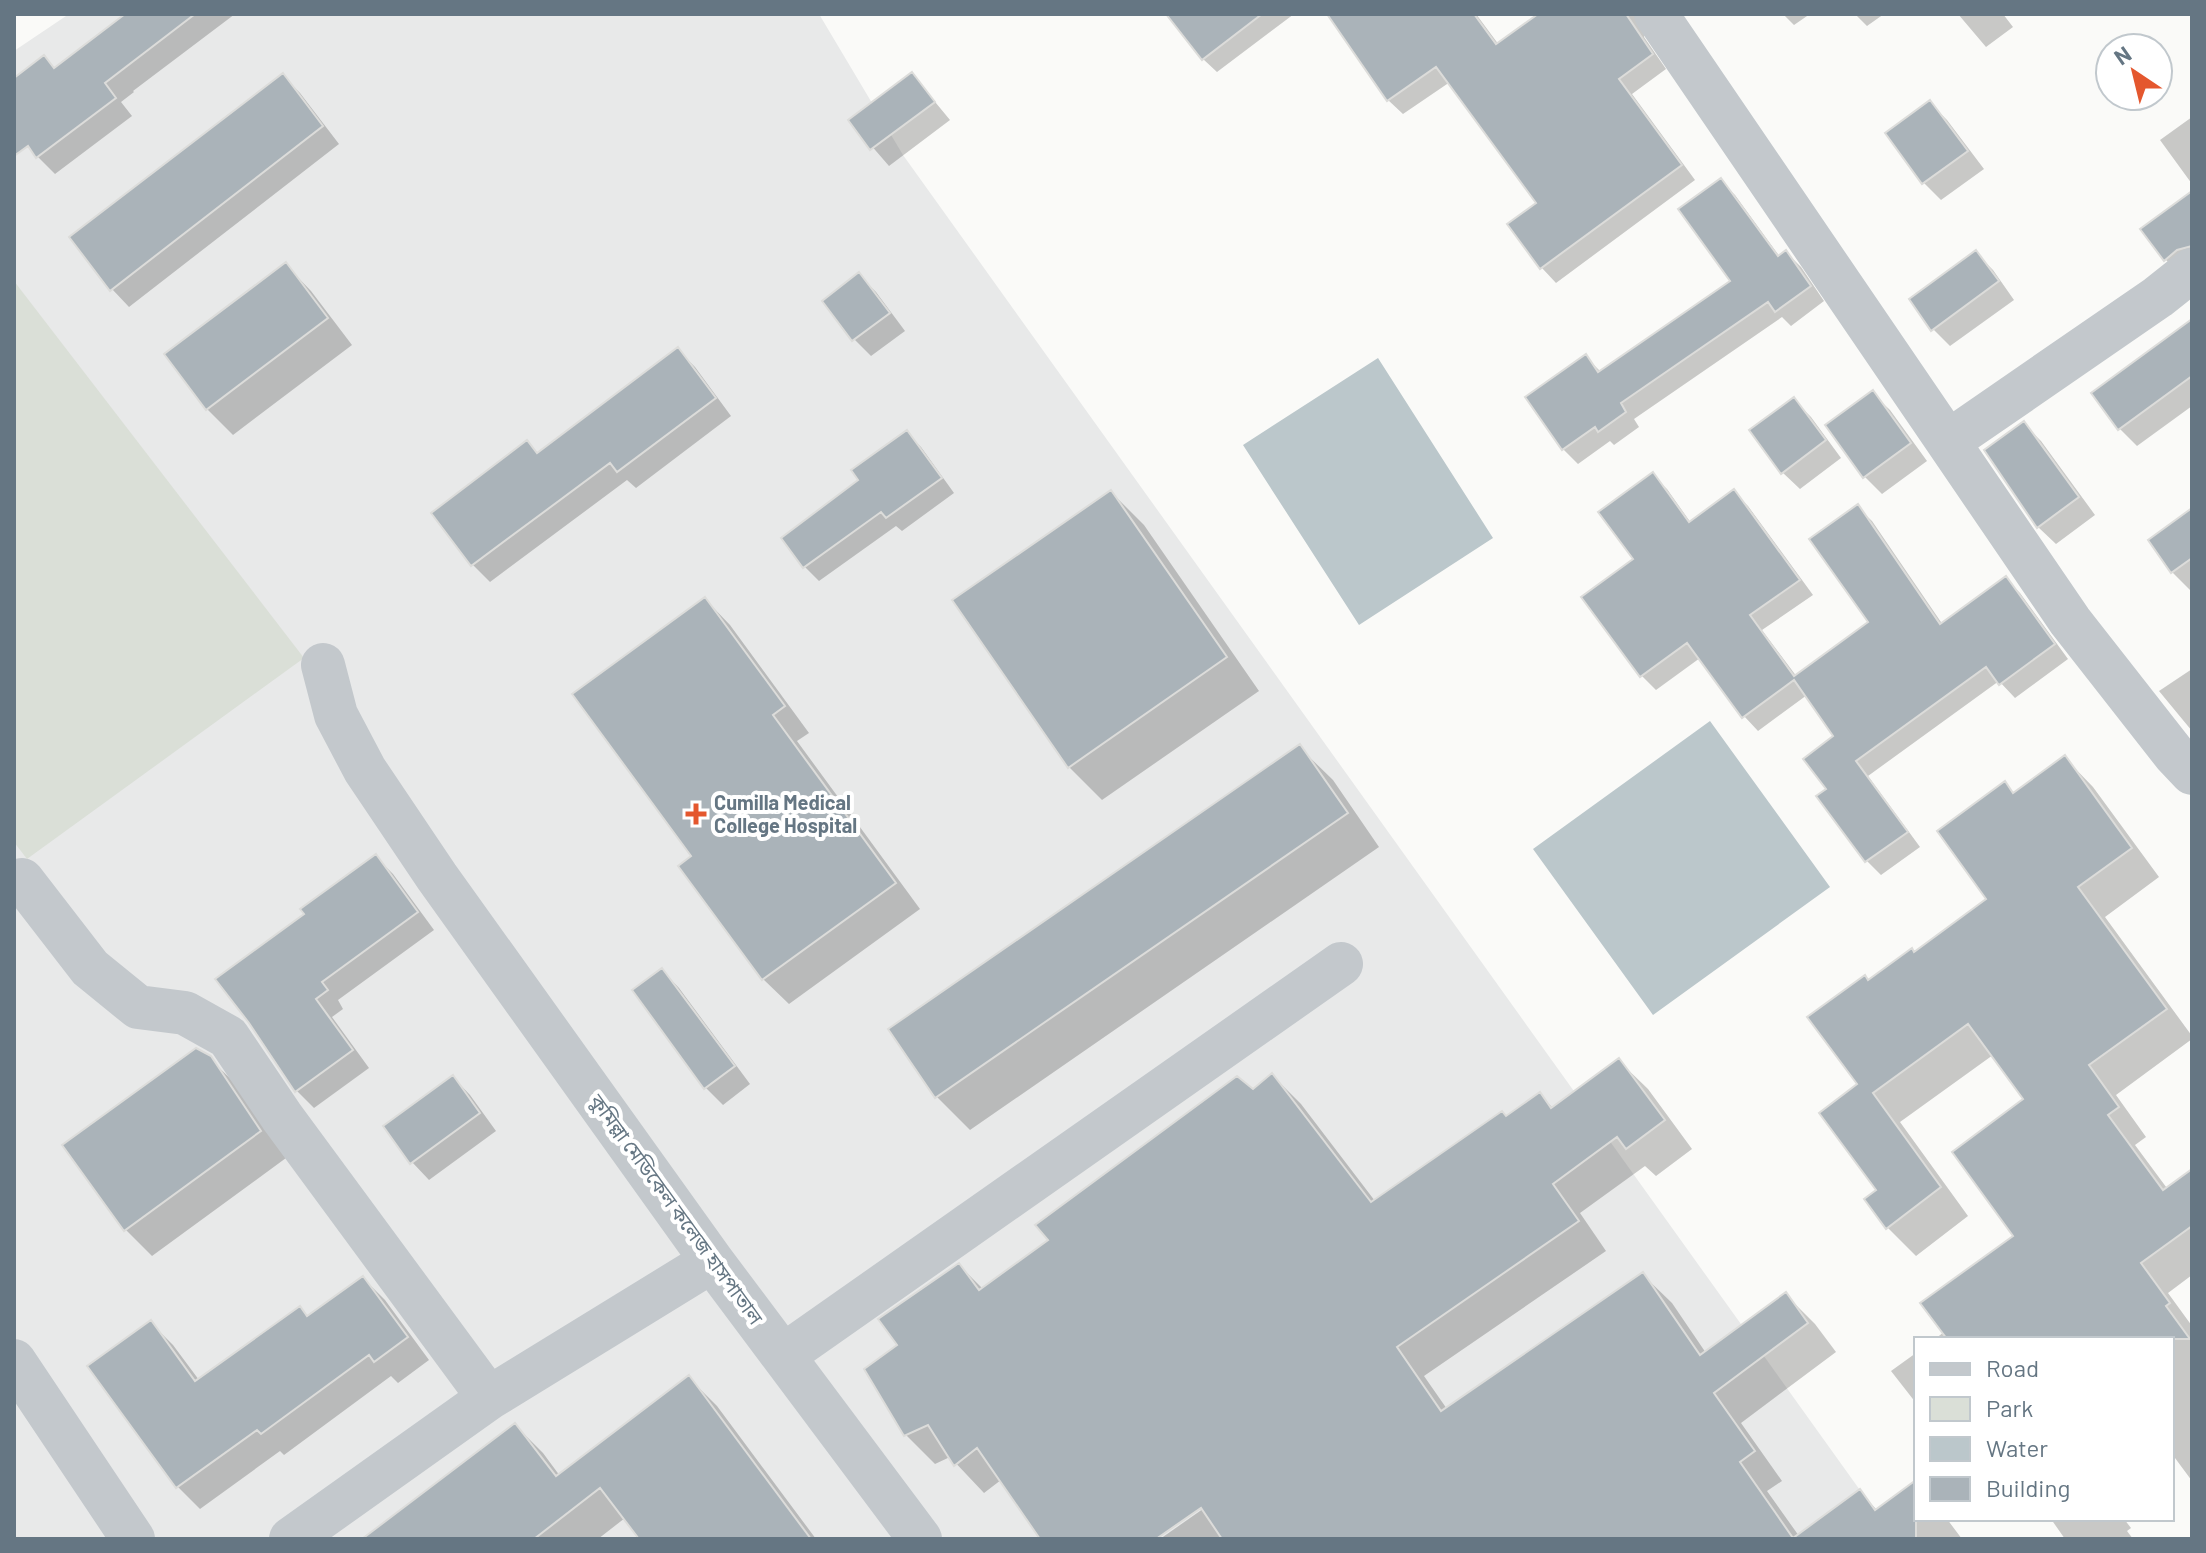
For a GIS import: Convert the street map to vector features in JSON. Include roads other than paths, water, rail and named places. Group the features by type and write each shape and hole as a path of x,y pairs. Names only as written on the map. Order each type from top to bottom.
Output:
{"street":[{"path":"1656,14 2070,621 2192,773"},
{"path":"1949,441 2158,297 2192,270"},
{"name":"কুমিল্লা মেডিকেল কলেজ হাসপাতাল","path":"323,665 336,715 365,770 437,877 712,1261 920,1539"},
{"path":"22,880 90,968 138,1007 185,1013 228,1037 282,1117 489,1398"},
{"path":"784,1355 1341,964"},
{"path":"291,1539 489,1398 712,1261"},
{"path":"14,1361 133,1539"}],"water":[{"path":"1378,358 1493,538 1359,625 1243,445"},
{"path":"1710,721 1830,887 1653,1015 1533,849"}],"place":[{"name":"Cumilla Medical College Hospital","path":"696,814"}]}
